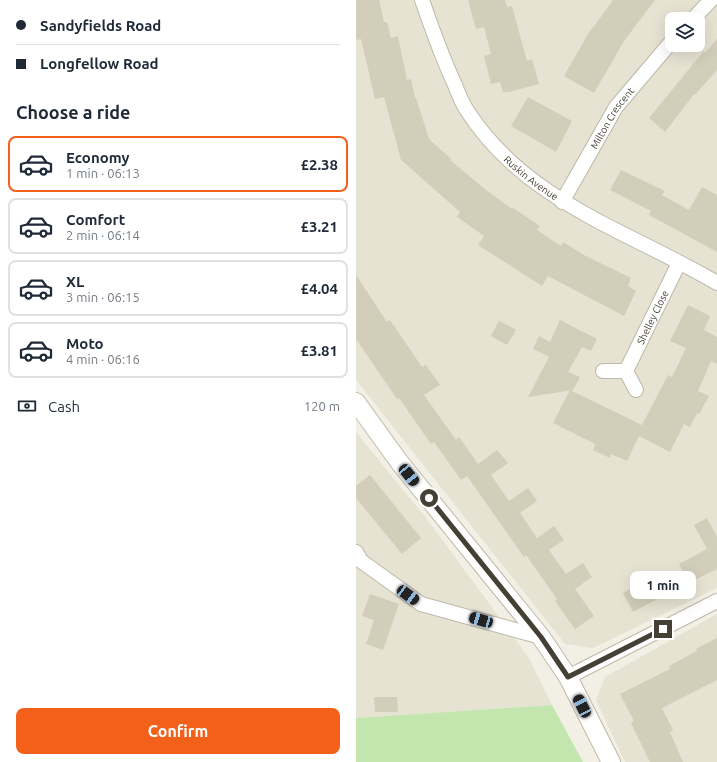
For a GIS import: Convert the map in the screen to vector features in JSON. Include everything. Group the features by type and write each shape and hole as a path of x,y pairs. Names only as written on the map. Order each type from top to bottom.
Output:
{"street":[{"name":"Ruskin Avenue","path":"422,0 438,48 466,109 492,144 528,179 562,202 717,283"},
{"path":"700,12 711,0"},
{"name":"Milton Crescent","path":"562,202 616,107 665,49"},
{"name":"Shelley Close","path":"626,371 679,263"},
{"path":"603,371 626,371 636,390"},
{"path":"356,402 400,463 541,637 568,677 611,762"},
{"path":"356,552 361,561 421,604 541,637"},
{"path":"568,677 717,601"}],"shaded area":[{"path":"356,0 717,0 717,588 593,648 565,644 356,380"},
{"path":"356,432 430,523 529,658 552,705 356,718"},
{"path":"717,614 717,762 625,762 596,700 605,677"}],"green space":[{"path":"552,705 583,762 356,762 356,718"}],"building":[{"path":"356,0 379,0 384,22 387,22 391,38 398,36 407,80 411,79 415,98 429,139 451,159 450,160 486,190 512,209 513,208 540,226 537,230 561,246 563,242 584,255 631,278 628,286 636,291 624,316 548,276 542,286 478,245 484,236 457,217 460,212 401,160 384,97 375,99 361,39 356,40"},
{"path":"468,0 505,0 507,7 512,6 527,61 532,59 539,84 509,92 503,92 500,82 491,84 484,56 491,54 484,27 476,29"},
{"path":"613,0 655,0 624,41 594,93 564,76 591,29"},
{"path":"717,39 717,70 695,95 694,94 665,132 649,118 703,52 705,53"},
{"path":"528,97 572,121 556,152 511,126"},
{"path":"621,170 665,191 662,195 689,210 702,187 717,195 717,252 649,215 651,211 610,190"},
{"path":"356,275 387,322 390,320 422,367 426,365 440,385 424,395 456,440 459,437 478,464 497,450 508,463 491,475 509,501 528,488 537,501 520,513 537,538 554,526 564,540 549,550 566,574 583,563 592,577 575,589 594,616 575,629 555,601 557,599 526,555 524,557 467,476 461,480 434,442 431,444 399,398 397,399 356,339"},
{"path":"688,305 710,316 704,330 717,337 717,364 711,361 698,391 709,396 699,414 697,413 690,427 684,424 670,452 639,436 627,461 611,454 610,458 593,450 595,444 553,423 570,390 642,425 668,375 672,377 686,348 670,341"},
{"path":"560,320 597,339 591,351 582,347 568,372 580,377 573,390 528,397 549,357 533,349 539,336 550,342"},
{"path":"499,321 516,330 507,345 491,336"},
{"path":"370,475 421,538 402,554 356,498 356,486"},
{"path":"707,518 717,537 717,569 689,583 679,564 707,549 694,525"},
{"path":"653,577 663,596 633,612 623,593"},
{"path":"370,594 399,604 383,650 366,644 374,620 362,616"},
{"path":"717,638 717,680 662,708 673,730 670,732 683,762 650,762 631,723 634,721 620,694 670,669 669,666"},
{"path":"374,697 397,697 398,712 375,712"}],"route":[{"path":"429,498 541,637 568,677 663,629"}]}
